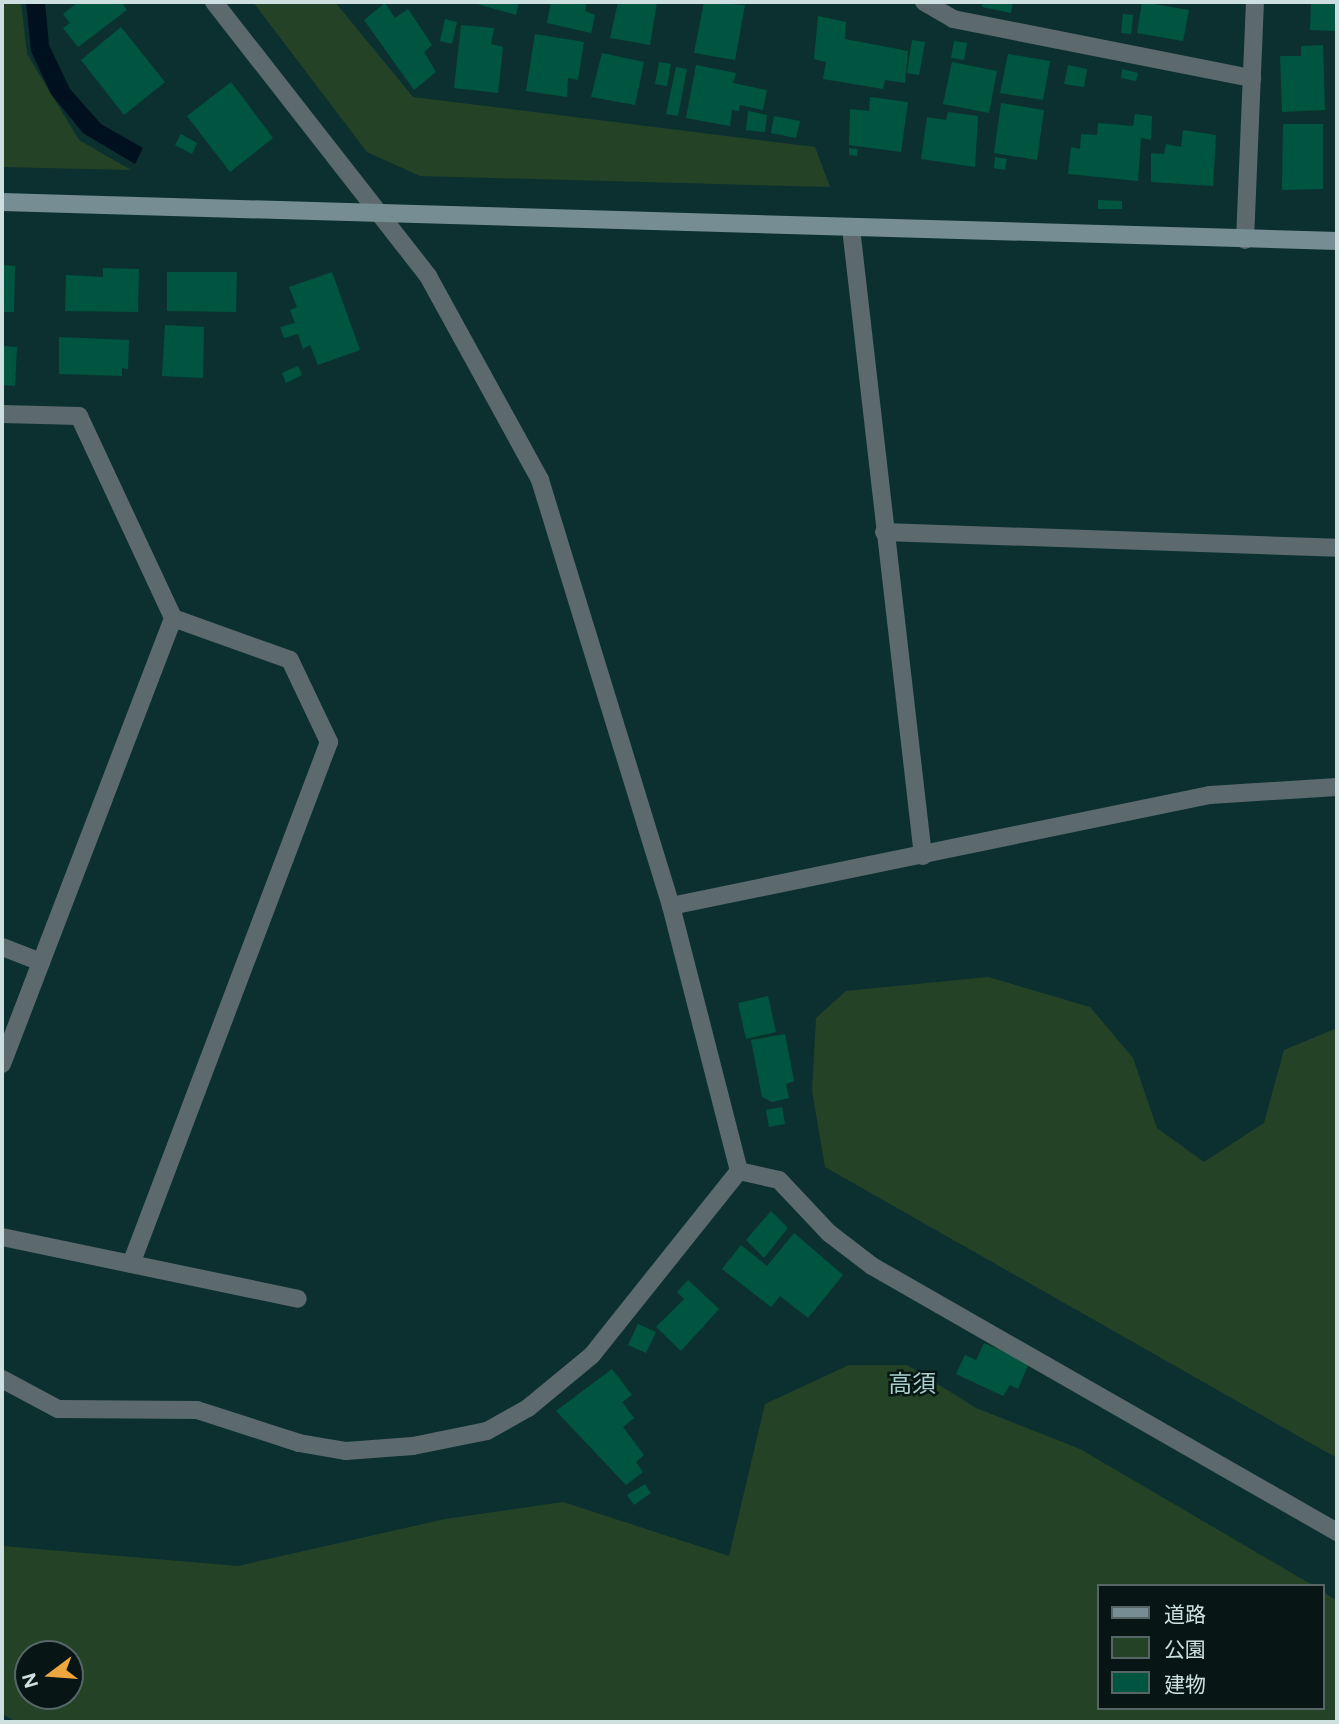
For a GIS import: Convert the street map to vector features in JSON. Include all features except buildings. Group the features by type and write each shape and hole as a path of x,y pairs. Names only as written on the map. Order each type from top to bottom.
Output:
{"street":[{"path":"214,2 372,209 428,276 540,480 671,906 738,1171"},
{"path":"924,2 953,19 1252,78"},
{"path":"1245,240 1255,2"},
{"path":"2,202 372,209 851,228 1337,241"},
{"path":"851,228 923,856"},
{"path":"2,414 79,416 173,618 290,660 329,742 131,1265"},
{"path":"884,531 1337,548"},
{"path":"2,1064 173,618"},
{"path":"671,906 1210,795 1337,787"},
{"path":"2,947 41,962"},
{"path":"2,1379 58,1409 197,1410 299,1443 346,1451 413,1446 487,1431 528,1408 592,1355 738,1171"},
{"path":"738,1171 779,1180 829,1233 872,1266 1337,1532"},
{"path":"2,1237 298,1299"}],"green space":[{"path":"2,2 21,2 27,54 79,140 131,170 2,167"},
{"path":"253,2 335,2 413,97 815,147 830,187 420,176 367,152"},
{"path":"988,977 1090,1007 1133,1058 1157,1128 1204,1162 1264,1123 1284,1050 1337,1028 1337,1458 825,1167 812,1091 816,1018 846,991"},
{"path":"849,1365 907,1365 976,1408 1080,1449 1311,1584 1098,1584 1098,1710 1325,1710 1325,1593 1337,1601 1337,1722 17,1722 2,1714 2,1546 238,1566 445,1519 563,1502 729,1556 765,1404"}],"water":[{"path":"26,2 45,2 49,45 70,89 101,124 143,148 135,164 83,133 51,94 31,51"}],"district":[{"name":"高須","path":"912,1384"}]}
